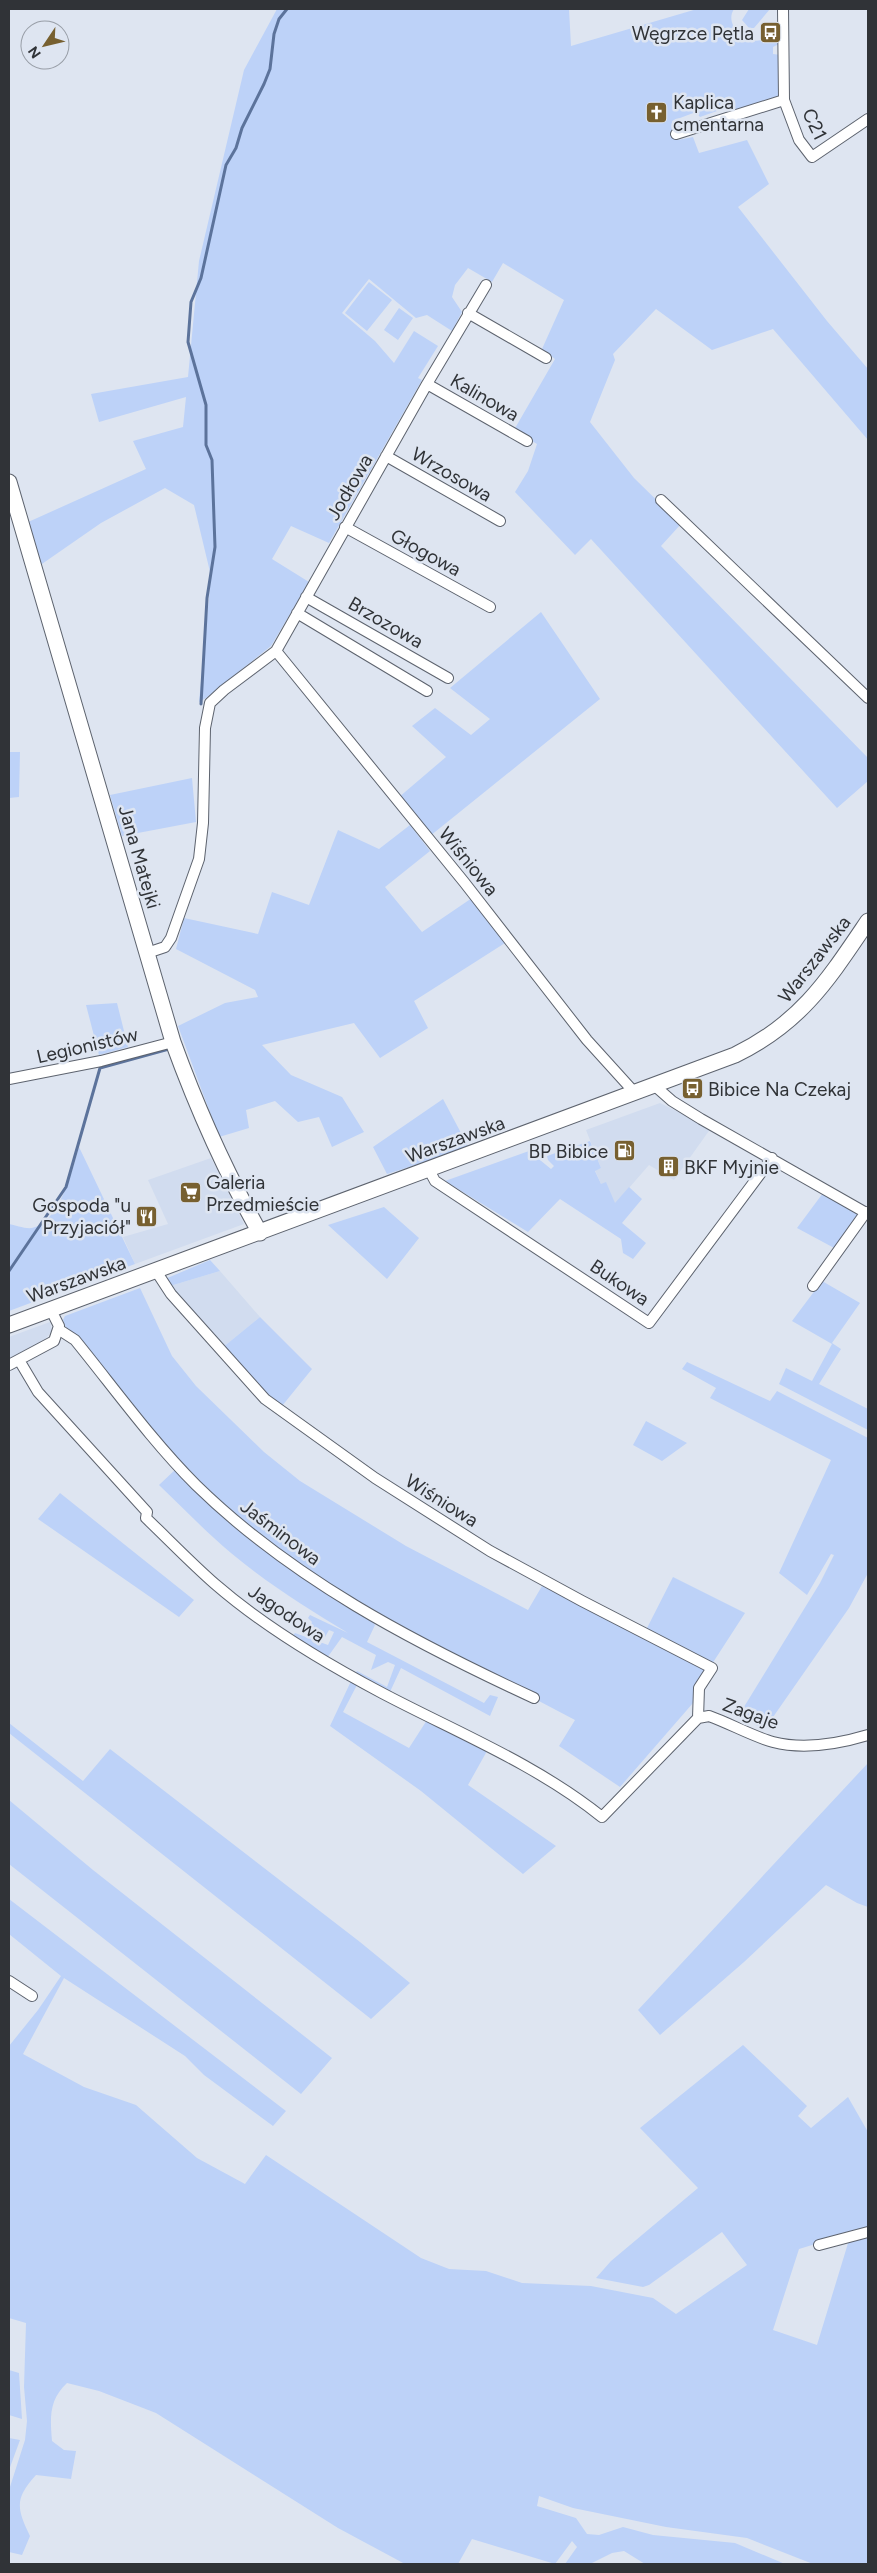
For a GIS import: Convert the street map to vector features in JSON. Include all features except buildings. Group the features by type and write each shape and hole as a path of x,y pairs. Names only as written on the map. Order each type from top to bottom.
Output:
{"main road":[{"name":"Jana Matejki","path":"9,482 173,1042 194,1102 260,1232"},
{"name":"Warszawska","path":"9,1325 735,1055 779,1030 818,992 868,921"}],"street":[{"path":"676,134 784,100 782,9"},
{"name":"C21","path":"784,100 799,140 812,157 868,119"},
{"name":"Jodłowa","path":"147,953 165,947 171,938 199,858 203,824 205,728 210,703 224,690 276,651 427,384 486,285"},
{"path":"468,313 546,358"},
{"name":"Kalinowa","path":"427,384 527,441"},
{"name":"Wrzosowa","path":"386,456 500,521"},
{"path":"661,500 868,698"},
{"name":"Głogowa","path":"345,527 490,607"},
{"name":"Brzozowa","path":"306,597 448,678"},
{"name":"Brzozowa","path":"297,613 427,691"},
{"name":"Wiśniowa","path":"276,651 464,882 587,1040 635,1093"},
{"name":"Legionistów","path":"9,1078 101,1061 173,1042"},
{"path":"655,1086 672,1101 867,1213 813,1286"},
{"name":"Bukowa","path":"429,1170 435,1180 650,1323 772,1158"},
{"name":"Wiśniowa","path":"156,1271 171,1294 265,1399 374,1478 490,1551 712,1668 699,1688 698,1718"},
{"path":"9,1365 50,1344 56,1337 58,1329 51,1310"},
{"name":"Jaśminowa","path":"58,1329 75,1340 195,1483 266,1546 371,1615 534,1698"},
{"name":"Jagodowa","path":"19,1360 38,1392 147,1512 146,1518 216,1585 292,1641 382,1693 445,1723 553,1781 602,1817"},
{"name":"Zagaje","path":"602,1817 698,1718 708,1716 772,1742 798,1746 824,1744 868,1735"},
{"path":"9,1981 32,1996"},
{"path":"819,2244 868,2232"}],"shaded area":[{"path":"277,9 569,9 571,46 697,9 734,9 731,16 732,23 741,35 755,41 769,36 780,20 779,44 773,47 773,54 781,55 781,96 733,110 731,106 700,117 696,112 672,121 678,140 693,137 699,153 747,140 769,184 738,207 827,321 868,369 868,440 773,329 712,350 656,309 613,354 615,360 590,422 634,478 681,524 661,546 868,758 868,781 837,808 591,539 575,555 515,492 528,471 537,444 514,430 555,359 542,349 564,300 503,263 492,282 468,268 455,285 452,297 462,312 452,331 427,315 416,318 369,279 342,313 375,341 394,363 414,331 438,346 418,378 422,380 329,543 291,526 272,559 309,582 271,646 206,698 199,702 211,576 194,505 165,488 101,523 39,566 26,523 146,469 133,441 183,427 186,397 99,422 91,394 188,377 199,261 244,70"},
{"path":"749,9 770,9 754,28 749,28 742,20"},
{"path":"369,282 392,300 367,331 345,313"},
{"path":"399,308 413,318 398,340 384,330"},
{"path":"541,612 600,699 430,836 398,798 446,757 412,726 435,708 471,735 490,719 450,688"},
{"path":"9,752 20,752 19,797 9,798"},
{"path":"192,778 196,822 122,836 110,795"},
{"path":"410,825 430,851 385,887 422,932 472,898 505,943 414,1001 428,1028 380,1058 354,1023 262,1045 291,1075 342,1097 364,1132 332,1147 319,1117 298,1122 275,1101 246,1110 249,1128 219,1137 178,1026 225,1003 258,997 255,990 176,949 184,918 258,934 272,892 309,905 338,830 379,849"},
{"path":"117,1003 128,1047 99,1055 86,1005"},
{"path":"443,1099 469,1148 387,1174 373,1147"},
{"path":"660,1103 711,1128 674,1180 649,1165 615,1204 601,1184 595,1170 601,1168 586,1130"},
{"path":"590,1141 601,1168 595,1171 601,1184 606,1182 615,1203 629,1187 642,1199 622,1223 646,1243 633,1259 623,1253 621,1239 560,1199 528,1232 445,1181 529,1151 551,1169 554,1166 547,1156"},
{"path":"79,1147 135,1264 9,1311 9,1224 32,1228 50,1217 63,1195"},
{"path":"211,1158 244,1224 135,1264 123,1237 168,1224 148,1180"},
{"path":"823,1193 860,1214 836,1249 797,1228"},
{"path":"384,1207 419,1238 387,1279 328,1225"},
{"path":"210,1260 220,1271 170,1286 165,1279"},
{"path":"220,1271 260,1317 222,1348 170,1286"},
{"path":"822,1281 860,1303 832,1343 841,1349 819,1384 868,1409 868,1430 779,1384 786,1368 812,1381 832,1344 792,1321"},
{"path":"140,1288 172,1356 196,1386 264,1452 300,1481 406,1546 528,1610 542,1586 704,1669 703,1677 693,1703 620,1787 559,1746 575,1720 410,1633 302,1569 238,1520 180,1463 65,1326 63,1320 65,1316"},
{"path":"260,1317 312,1369 282,1406 261,1388 222,1348"},
{"path":"50,1322 52,1331 42,1343 9,1361 9,1337"},
{"path":"687,1362 770,1401 777,1391 868,1438 868,1573 849,1608 764,1730 739,1715 820,1583 834,1555 831,1554 807,1595 779,1573 831,1460 710,1398 716,1388 682,1369"},
{"path":"646,1421 687,1443 662,1461 633,1445"},
{"path":"177,1468 207,1499 369,1617 375,1625 367,1642 484,1703 490,1695 498,1697 490,1716 401,1668 389,1694 355,1674 357,1671 387,1687 395,1665 388,1662 371,1670 376,1655 342,1637 327,1658 292,1637 295,1633 328,1645 334,1632 329,1630 325,1637 309,1628 312,1622 308,1618 310,1615 348,1633 259,1575 231,1553 195,1520 159,1485"},
{"path":"60,1493 194,1600 179,1617 38,1519"},
{"path":"673,1577 745,1613 712,1664 646,1630"},
{"path":"352,1679 358,1683 343,1712 409,1748 427,1720 487,1751 468,1785 556,1846 523,1874 421,1791 330,1726"},
{"path":"9,1723 83,1781 110,1749 360,1942 410,1983 371,2019 9,1733"},
{"path":"868,1763 868,1907 857,1903 826,1885 744,1962 660,2035 638,2010"},
{"path":"9,1800 93,1870 332,2058 301,2094 9,1864"},
{"path":"9,1899 286,2111 273,2126 204,2075 185,2056 64,1978 23,2054 84,2087 136,2105 197,2158 245,2184 266,2155 421,2258 449,2269 486,2271 522,2283 591,2286 653,2298 676,2314 747,2265 722,2232 649,2285 643,2287 596,2278 611,2261 698,2188 640,2128 743,2045 807,2106 798,2116 811,2128 848,2097 868,2132 868,2228 799,2249 773,2330 817,2345 849,2240 868,2235 868,2564 813,2564 747,2538 666,2527 573,2508 539,2496 537,2506 576,2518 587,2534 599,2535 623,2527 653,2535 735,2543 785,2564 645,2564 624,2551 612,2553 590,2564 565,2564 577,2547 572,2541 555,2564 472,2539 458,2564 405,2564 338,2528 156,2413 99,2391 67,2383 61,2389 54,2402 51,2424 52,2441 64,2450 76,2451 71,2479 36,2475 29,2483 21,2498 20,2511 30,2536 22,2555 9,2552 9,2490 25,2440 27,2421 24,2387 26,2323 9,2318 9,2046 38,2010 61,1976 9,1934"},
{"path":"9,2370 19,2373 22,2419 9,2415"},
{"path":"9,2438 20,2440 9,2470"}],"waterway":[{"path":"201,704 207,598 215,547 212,460 206,445 206,405 188,342 191,302 201,278 226,165 236,148 242,128 270,69 274,34 279,19 287,9"},
{"path":"9,1271 66,1187 100,1068 169,1049"}],"place":[{"name":"Węgrzce Pętla","path":"770,33"},
{"name":"Kaplica cmentarna","path":"657,113"},
{"name":"Bibice Na Czekaj","path":"692,1089"},
{"name":"BP Bibice","path":"624,1151"},
{"name":"BKF Myjnie","path":"668,1167"},
{"name":"Galeria Przedmieście","path":"190,1193"},
{"name":"Gospoda \"u Przyjaciół\"","path":"147,1216"}]}
